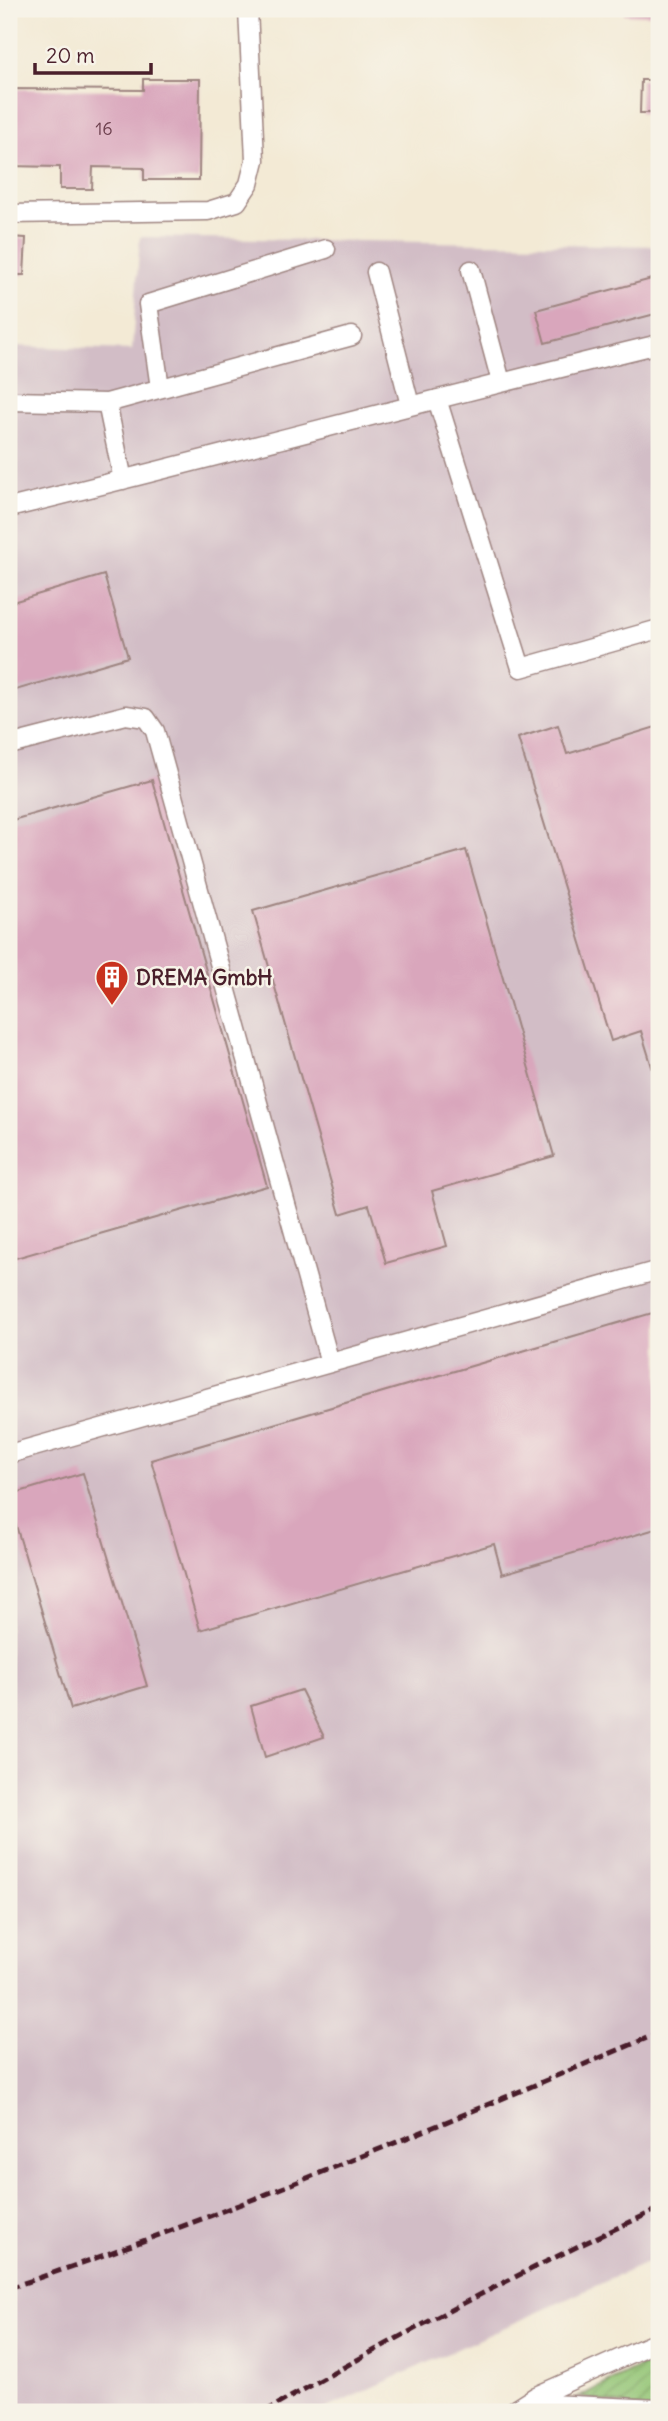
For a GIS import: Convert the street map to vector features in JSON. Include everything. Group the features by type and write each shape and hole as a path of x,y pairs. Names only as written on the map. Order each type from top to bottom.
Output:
{"lane":[{"path":"9,214 208,211 237,202 249,184 255,160 248,9"},
{"path":"160,388 148,304 326,249"},
{"path":"471,270 501,382"},
{"path":"376,272 410,405"},
{"path":"9,401 107,403 352,336"},
{"path":"9,508 659,344"},
{"path":"437,399 522,668 659,629"},
{"path":"107,403 123,480"},
{"path":"9,745 126,715 146,718 155,731 330,1363"},
{"path":"9,1454 659,1270"},
{"path":"518,2408 536,2396 659,2341"},
{"path":"518,2408 659,2409"}],"shaded area":[{"path":"140,237 659,246 659,2257 319,2412 9,2412 9,346 132,350"}],"green space":[{"path":"659,2357 659,2412 579,2397"}],"building":[{"path":"624,9 659,9 659,15 624,14"},
{"path":"143,79 200,79 199,180 144,180 144,168 93,167 92,189 60,189 60,167 9,166 9,89 143,90"},
{"path":"641,80 659,80 659,113 640,113"},
{"path":"9,237 26,238 24,275 9,275"},
{"path":"659,277 659,313 545,343 536,310"},
{"path":"104,575 128,657 9,692 9,603"},
{"path":"558,725 567,754 659,726 659,1068 653,1070 641,1031 611,1041 518,738"},
{"name":"DREMA GmbH","path":"152,780 267,1186 9,1260 9,821"},
{"path":"466,850 554,1156 432,1191 447,1246 386,1263 369,1205 340,1214 253,911"},
{"path":"659,1311 659,1528 502,1574 494,1544 200,1630 151,1460"},
{"path":"83,1473 147,1686 71,1709 9,1495"},
{"path":"301,1690 324,1737 265,1757 251,1706"}],"railway":[{"path":"9,2288 255,2199 659,2033"},
{"path":"264,2412 459,2306 659,2209"}],"place":[{"name":"DREMA GmbH","path":"112,1007"}]}
